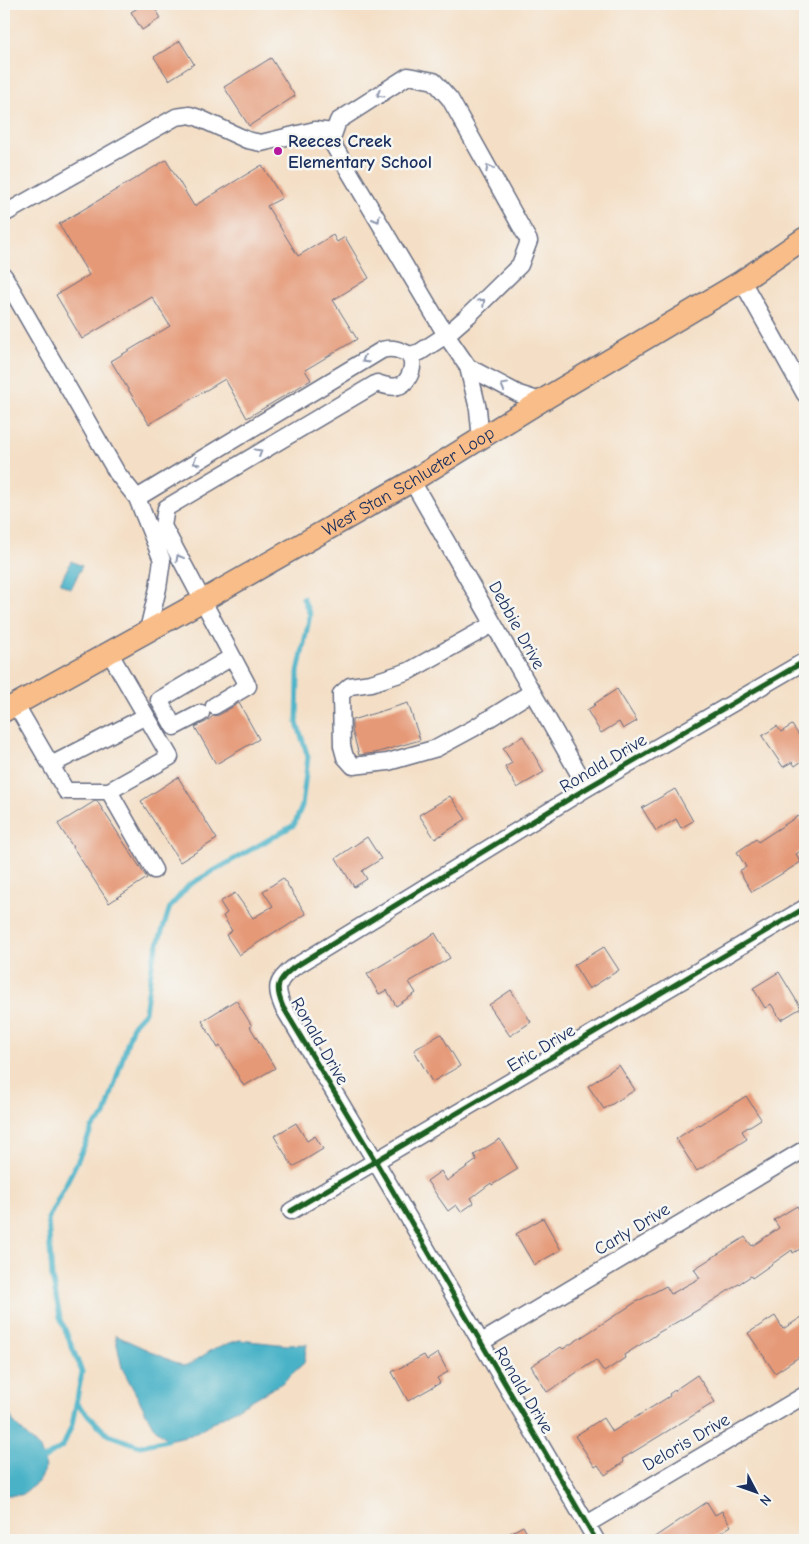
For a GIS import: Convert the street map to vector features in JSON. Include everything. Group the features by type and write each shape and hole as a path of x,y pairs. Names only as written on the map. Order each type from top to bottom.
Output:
{"main road":[{"name":"West Stan Schlueter Loop","path":"10,708 412,481 481,440 541,401 742,281 805,238"}],"street":[{"path":"137,498 382,350 396,348 410,355 420,352 446,336 520,265 529,241 450,99 434,81 408,76 338,121 331,141 446,336 468,367 478,409 481,440"},
{"path":"4,214 176,117 190,115 247,140 261,143 315,130 334,132"},
{"path":"4,276 118,473 137,498 162,560 158,588 148,630"},
{"path":"742,281 805,392"},
{"path":"232,657 159,700 174,727 248,686 163,526 166,508 377,383 395,387 400,386 406,381 410,372 412,363 410,355"},
{"path":"468,367 519,394 541,401"},
{"name":"Debbie Drive","path":"412,481 587,788"},
{"path":"494,624 409,671 371,684 350,686 341,694 342,746 345,757 353,766 388,762 437,748 474,728 532,692"},
{"path":"10,708 51,765 66,791 108,791 170,757 109,652"},
{"name":"Ronald Drive","path":"596,1540 376,1162 283,1007 277,990 283,976 293,968 587,788 805,661"},
{"path":"51,765 146,716"},
{"path":"108,791 154,870"},
{"name":"Eric Drive","path":"291,1211 805,908"},
{"name":"Carly Drive","path":"480,1343 805,1149"},
{"name":"Deloris Drive","path":"587,1524 805,1396"}],"water":[{"path":"71,561 82,566 71,589 60,583"},
{"path":"115,1335 183,1366 190,1364 215,1348 239,1340 288,1345 307,1344 304,1363 282,1383 191,1435 167,1440 153,1426 122,1368"},
{"path":"4,1405 15,1424 40,1449 46,1467 38,1482 21,1495 4,1495"}],"building":[{"path":"144,4 152,4 161,18 142,30 131,12"},
{"path":"180,41 194,64 169,80 154,57"},
{"path":"271,58 295,96 249,126 224,87"},
{"path":"166,160 194,206 262,165 282,198 267,206 298,256 333,235 337,242 345,237 369,278 333,300 357,339 305,370 311,380 247,418 225,379 149,424 111,361 170,326 152,297 82,339 56,295 89,275 59,224"},
{"path":"617,689 637,721 623,729 619,722 601,733 587,710"},
{"path":"239,703 259,739 216,764 195,727"},
{"path":"408,703 420,740 375,753 359,755 352,730 352,720"},
{"path":"792,725 805,744 805,759 795,766 792,762 783,767 762,736 777,726 781,732"},
{"path":"523,736 544,772 517,788 505,767 512,763 503,748"},
{"path":"178,777 217,839 180,862 141,801"},
{"path":"675,789 693,821 681,828 676,819 656,831 642,808"},
{"path":"450,796 466,819 435,839 419,815"},
{"path":"97,801 147,878 109,903 58,824"},
{"path":"798,816 805,827 805,848 796,854 801,862 752,892 739,871 746,867 737,852 756,839 758,842"},
{"path":"367,837 381,859 362,871 367,879 354,887 336,858"},
{"path":"283,878 306,914 239,955 226,935 232,931 223,916 227,913 220,902 235,893 253,918 273,906 263,891"},
{"path":"435,933 450,958 409,982 416,993 396,1006 387,990 379,994 367,974"},
{"path":"604,947 619,970 589,989 574,965"},
{"path":"779,972 801,1008 781,1020 771,1004 765,1008 753,988"},
{"path":"511,990 531,1022 510,1036 489,1005"},
{"path":"236,1000 275,1068 244,1086 220,1046 218,1048 202,1021"},
{"path":"441,1034 460,1066 432,1082 414,1050"},
{"path":"619,1065 635,1090 604,1109 588,1086"},
{"path":"746,1096 761,1119 742,1131 747,1139 697,1171 676,1139"},
{"path":"296,1123 307,1141 315,1136 323,1149 293,1167 274,1136"},
{"path":"500,1139 518,1169 492,1185 491,1183 471,1198 474,1203 461,1212 456,1205 448,1211 427,1181 441,1171 447,1181 477,1160 474,1155"},
{"path":"797,1206 805,1219 805,1246 793,1253 792,1250 752,1278 751,1276 656,1334 624,1355 625,1358 604,1372 596,1360 547,1392 531,1366 561,1347 563,1349 636,1302 666,1286 671,1294 700,1278 694,1269 745,1237 752,1246 779,1228 774,1220"},
{"path":"543,1218 561,1250 534,1265 516,1234"},
{"path":"805,1315 805,1353 775,1373 748,1333 775,1316 783,1329"},
{"path":"438,1353 448,1372 437,1378 440,1383 408,1401 392,1372 424,1355 427,1360"},
{"path":"697,1375 715,1402 622,1459 624,1462 605,1475 598,1465 595,1467 575,1436 603,1418 612,1432 670,1396 669,1394"},
{"path":"707,1502 715,1515 722,1511 731,1526 709,1540 650,1540"},
{"path":"523,1526 531,1540 497,1540"}],"waterway":[{"path":"39,1462 63,1446 72,1425 82,1372 60,1317 52,1277 48,1219 92,1128 105,1115 133,1025 145,1012 153,959 170,907 189,885 294,825 302,806 308,757 297,723 298,672 310,615 303,598"},
{"path":"77,1404 108,1435 140,1446 167,1440"}],"cycle path":[{"path":"596,1540 376,1162 283,1007 278,990 279,985 283,977 293,968 587,788 805,661"},
{"path":"291,1211 805,908"}],"place":[{"name":"Reeces Creek Elementary School","path":"278,151"}]}
